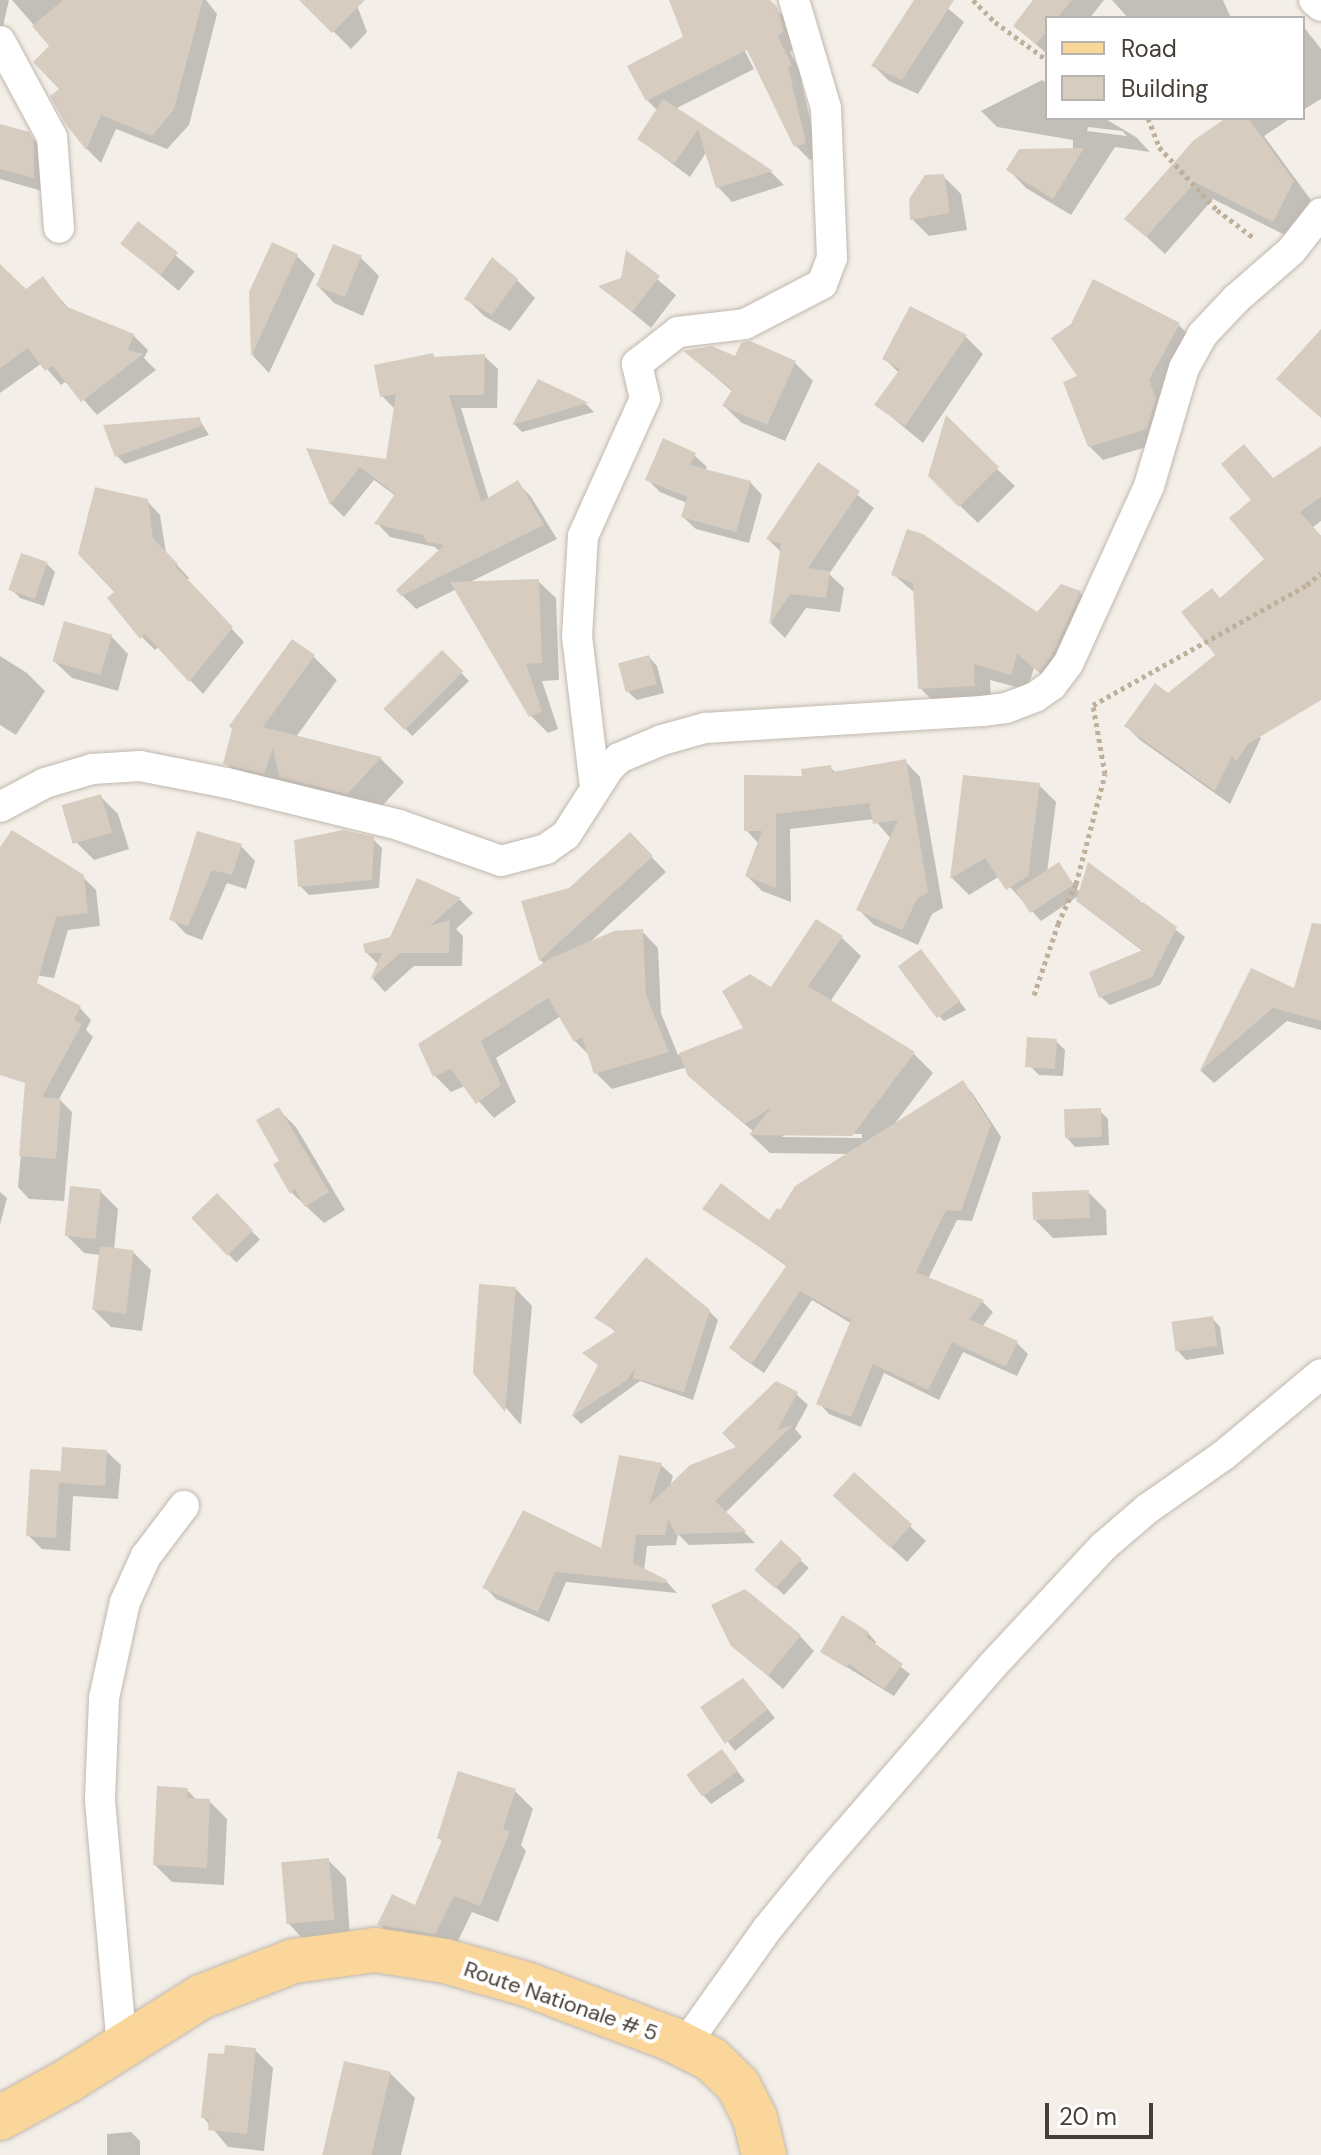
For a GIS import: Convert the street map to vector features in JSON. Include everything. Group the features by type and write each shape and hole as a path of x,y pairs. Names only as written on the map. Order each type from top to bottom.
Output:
{"main road":[{"name":"Route Nationale # 5","path":"0,2118 201,1997 281,1966 375,1950 445,1961 529,1985 711,2059 738,2085 755,2119 764,2155"}],"street":[{"path":"595,787 577,637 583,536 645,399 637,364 678,332 745,324 822,284 832,258 826,108 794,0"},
{"path":"1314,0 1321,6"},
{"path":"0,41 52,137 59,228"},
{"path":"0,807 45,783 92,769 140,766 227,783 399,825 501,861 546,849 566,835 595,787 619,758 662,740 705,728 982,711 1006,708 1035,697 1052,685 1068,664 1149,486 1184,368 1202,335 1236,299 1291,251 1321,213"},
{"path":"684,2046 768,1928 820,1864 992,1666 1104,1546 1147,1509 1224,1455 1321,1374"},
{"path":"122,2047 100,1799 104,1698 125,1602 146,1556 184,1506"}],"path":[{"path":"973,0 995,22 1045,59"},
{"path":"1149,120 1159,147 1217,210 1248,236 1291,251"},
{"path":"1034,995 1058,924 1076,884 1105,774 1093,705 1307,585 1321,573"}],"building":[{"path":"63,0 203,0 174,109 152,136 101,115 86,150 65,123 50,96 59,89 33,62 49,46 32,26"},
{"path":"299,0 365,0 332,33"},
{"path":"669,0 770,0 777,7 784,30 778,37 792,65 788,67 806,143 794,147 747,50 646,101 627,66 683,37"},
{"path":"914,0 954,0 902,80 871,66"},
{"path":"1033,0 1072,0 1059,16 1045,16 1045,33 1036,44 1013,26"},
{"path":"663,99 773,171 716,188 698,129 674,164 637,139"},
{"path":"1223,120 1249,120 1294,181 1273,222 1195,182 1146,237 1124,219 1194,140"},
{"path":"0,124 29,132 34,142 34,178 0,169"},
{"path":"1084,148 1053,199 1006,170 1019,149"},
{"path":"944,174 950,213 910,220 909,199 925,175"},
{"path":"138,221 178,252 160,275 120,244"},
{"path":"272,242 298,254 251,357 249,292"},
{"path":"333,244 362,256 345,297 316,286"},
{"path":"626,250 660,276 632,312 598,286 621,278"},
{"path":"492,257 518,279 492,315 464,299"},
{"path":"0,264 26,289 43,276 65,306 134,334 128,350 143,354 81,402 53,366 45,371 28,348 0,368"},
{"path":"1093,279 1180,323 1149,380 1156,399 1147,429 1088,447 1063,382 1077,376 1051,338 1071,324"},
{"path":"910,306 967,335 905,426 874,405 900,369 882,359"},
{"path":"1321,329 1321,418 1276,379"},
{"path":"750,341 796,361 767,425 722,406 732,390 683,351 712,346 735,356 741,343"},
{"path":"433,353 434,357 485,354 484,395 449,395 481,502 518,480 544,525 401,596 396,590 444,545 427,542 423,535 374,524 395,494 360,467 330,505 306,448 386,459 396,394 380,397 374,365"},
{"path":"538,379 589,403 512,425"},
{"path":"946,415 999,467 959,507 928,476"},
{"path":"200,417 201,426 115,457 103,425"},
{"path":"663,438 696,453 690,465 751,481 736,532 681,517 687,497 645,480"},
{"path":"1244,444 1273,478 1321,446 1321,497 1300,512 1321,536 1321,700 1248,744 1236,761 1232,756 1215,791 1124,726 1155,683 1168,693 1215,655 1181,612 1212,588 1220,598 1264,559 1229,518 1251,500 1221,464"},
{"path":"818,462 860,491 808,568 830,571 826,598 790,594 769,625 781,544 766,539"},
{"path":"95,487 148,499 153,538 233,627 189,682 145,634 140,639 107,598 114,592 78,554"},
{"path":"907,529 923,534 1037,612 1061,584 1081,591 1052,655 1039,672 1017,654 1011,675 974,664 975,686 918,689 913,583 891,575"},
{"path":"21,553 47,562 35,599 8,590"},
{"path":"539,579 542,663 526,664 542,711 529,717 450,582"},
{"path":"64,621 112,635 100,675 52,661"},
{"path":"292,639 315,655 263,727 382,757 347,794 279,777 273,747 264,774 223,764 232,729 229,726"},
{"path":"442,650 463,671 405,730 383,709"},
{"path":"649,655 657,684 626,692 618,663"},
{"path":"906,759 928,892 917,899 902,930 856,910 898,820 873,824 869,803 776,814 776,888 745,876 762,831 744,831 744,775 802,776 801,769 831,765 832,772"},
{"path":"963,775 1040,783 1028,876 1006,890 985,858 950,879"},
{"path":"101,794 112,832 73,844 62,805"},
{"path":"12,830 84,875 88,913 56,917 37,983 81,1006 74,1020 82,1024 42,1097 61,1099 56,1159 19,1156 25,1083 0,1075 0,847"},
{"path":"343,830 374,837 372,880 298,887 294,840"},
{"path":"197,831 242,844 232,875 212,870 188,926 169,920"},
{"path":"630,832 653,856 539,961 521,901 569,888"},
{"path":"1059,862 1074,885 1030,913 1015,890"},
{"path":"1088,862 1141,901 1139,905 1143,902 1177,927 1152,977 1099,998 1089,972 1143,950 1076,901"},
{"path":"417,878 461,898 430,926 450,920 449,953 400,953 370,980 382,953 365,953 363,944 390,937"},
{"path":"816,919 843,936 808,986 915,1052 852,1136 749,1135 772,1107 745,1124 688,1076 679,1053 743,1028 722,991 750,974 771,987"},
{"path":"1312,923 1321,924 1321,1021 1273,1008 1199,1072 1251,968 1294,988"},
{"path":"643,929 646,995 669,1052 594,1074 582,1037 574,1042 548,998 481,1041 501,1085 476,1104 451,1069 433,1077 418,1044 551,958 614,931"},
{"path":"921,949 960,1001 937,1018 898,966"},
{"path":"1027,1037 1057,1039 1055,1069 1025,1067"},
{"path":"963,1080 991,1125 961,1211 946,1210 916,1272 984,1300 969,1319 1018,1341 1006,1367 952,1342 928,1390 873,1364 851,1417 816,1404 851,1320 800,1291 752,1364 729,1348 787,1265 702,1209 721,1183 769,1220 777,1208 780,1210 795,1186"},
{"path":"279,1107 329,1192 305,1207 295,1189 290,1194 273,1164 279,1161 256,1120"},
{"path":"1101,1108 1102,1137 1065,1138 1064,1109"},
{"path":"70,1186 101,1189 96,1239 65,1236"},
{"path":"1089,1190 1090,1218 1033,1220 1032,1192"},
{"path":"217,1193 253,1230 227,1255 191,1218"},
{"path":"100,1246 134,1250 126,1314 92,1310"},
{"path":"646,1257 710,1310 684,1392 633,1378 635,1368 627,1380 571,1417 598,1365 582,1353 616,1331 594,1318"},
{"path":"479,1284 516,1287 505,1412 473,1373"},
{"path":"1213,1316 1217,1346 1176,1352 1171,1322"},
{"path":"776,1381 798,1392 777,1430 793,1425 715,1501 747,1532 676,1534 668,1519 665,1535 636,1535 633,1563 667,1580 666,1583 555,1572 538,1612 482,1588 523,1510 601,1548 619,1455 662,1463 649,1505 690,1465 736,1447 722,1433"},
{"path":"62,1447 107,1450 105,1486 59,1483 56,1538 26,1536 30,1469 60,1471 60,1479"},
{"path":"854,1472 912,1524 891,1548 833,1496"},
{"path":"781,1540 802,1559 775,1588 754,1570"},
{"path":"745,1589 801,1635 768,1676 731,1646 711,1605"},
{"path":"842,1615 869,1632 866,1637 903,1664 884,1689 849,1664 847,1668 820,1652"},
{"path":"743,1678 768,1709 725,1744 700,1707"},
{"path":"722,1749 738,1771 702,1797 686,1775"},
{"path":"458,1771 516,1789 503,1829 510,1831 480,1906 454,1896 435,1934 377,1925 392,1894 415,1905 442,1840 437,1838"},
{"path":"157,1786 188,1788 187,1798 210,1799 207,1868 153,1865"},
{"path":"329,1858 334,1920 287,1924 281,1862"},
{"path":"225,2045 256,2048 247,2134 208,2130 209,2119 201,2118 208,2053 224,2054"},
{"path":"344,2061 391,2072 372,2155 322,2155"}]}
